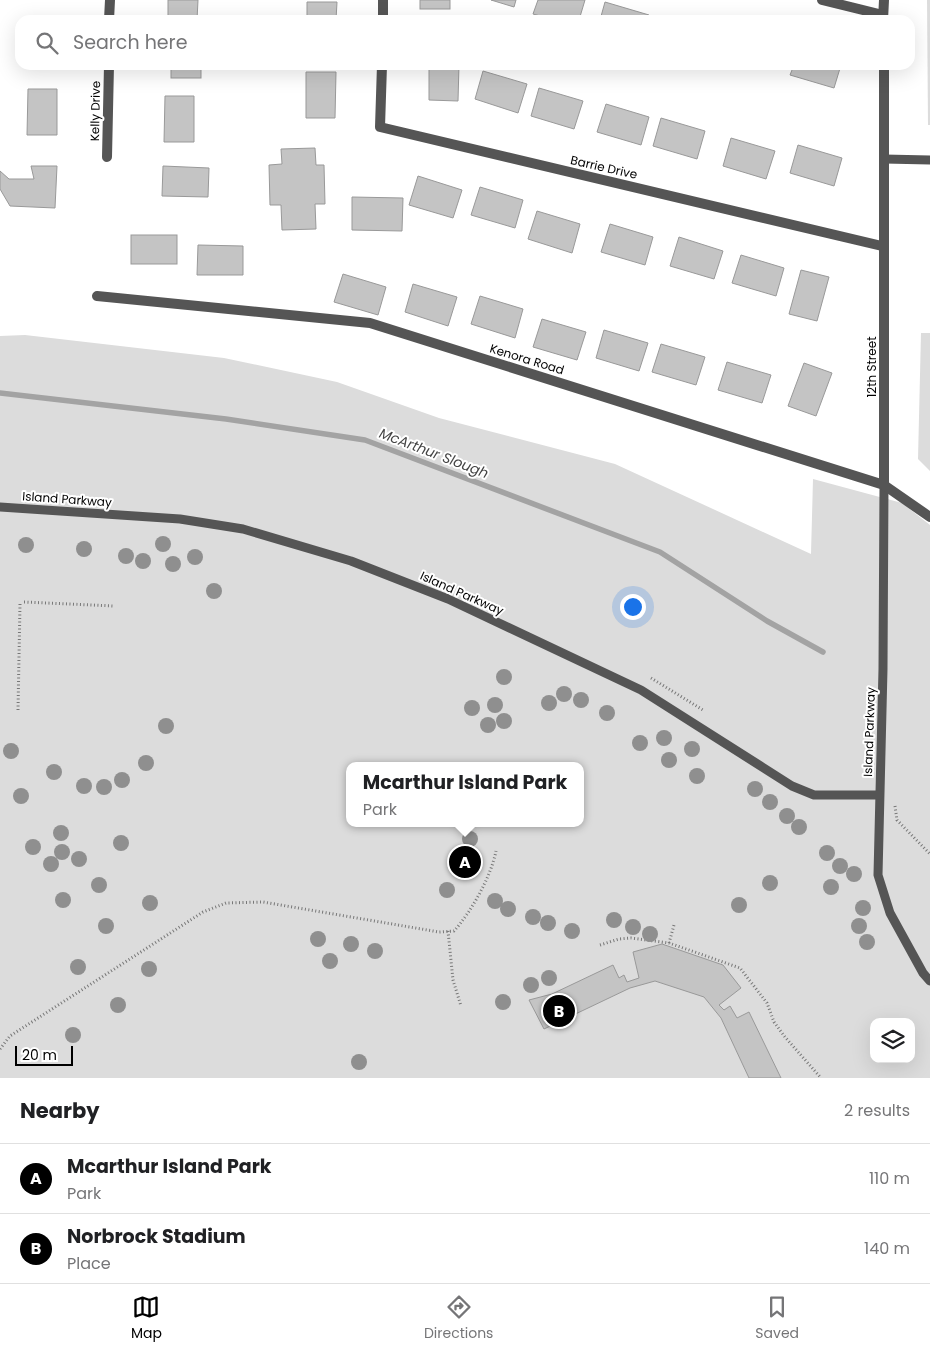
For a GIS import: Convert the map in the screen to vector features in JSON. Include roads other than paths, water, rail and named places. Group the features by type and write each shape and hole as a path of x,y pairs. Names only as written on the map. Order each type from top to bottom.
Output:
{"street":[{"path":"109,15 110,0"},
{"path":"383,0 383,15"},
{"path":"822,0 877,15"},
{"path":"884,0 884,15"},
{"name":"Kelly Drive","path":"107,157 109,70"},
{"name":"Barrie Drive","path":"382,70 380,127 882,246"},
{"name":"12th Street","path":"884,70 882,246 884,485"},
{"name":"Kenora Road","path":"97,296 370,323 884,485 930,517"}],"lane":[{"path":"884,159 930,160"},
{"name":"12th Street","path":"883,669 884,485"},
{"name":"Island Parkway","path":"0,507 180,519 243,529 351,561 448,599 641,690 792,786 814,795 879,795"},
{"name":"Island Parkway","path":"883,669 878,876 890,913 923,973 930,981"}],"waterway":[{"name":"McArthur Slough","path":"0,393 226,419 365,440 660,552 767,621 823,652"}],"place":[{"name":"Mcarthur Island Park","path":"465,862"},
{"name":"Norbrock Stadium","path":"559,1011"}]}
